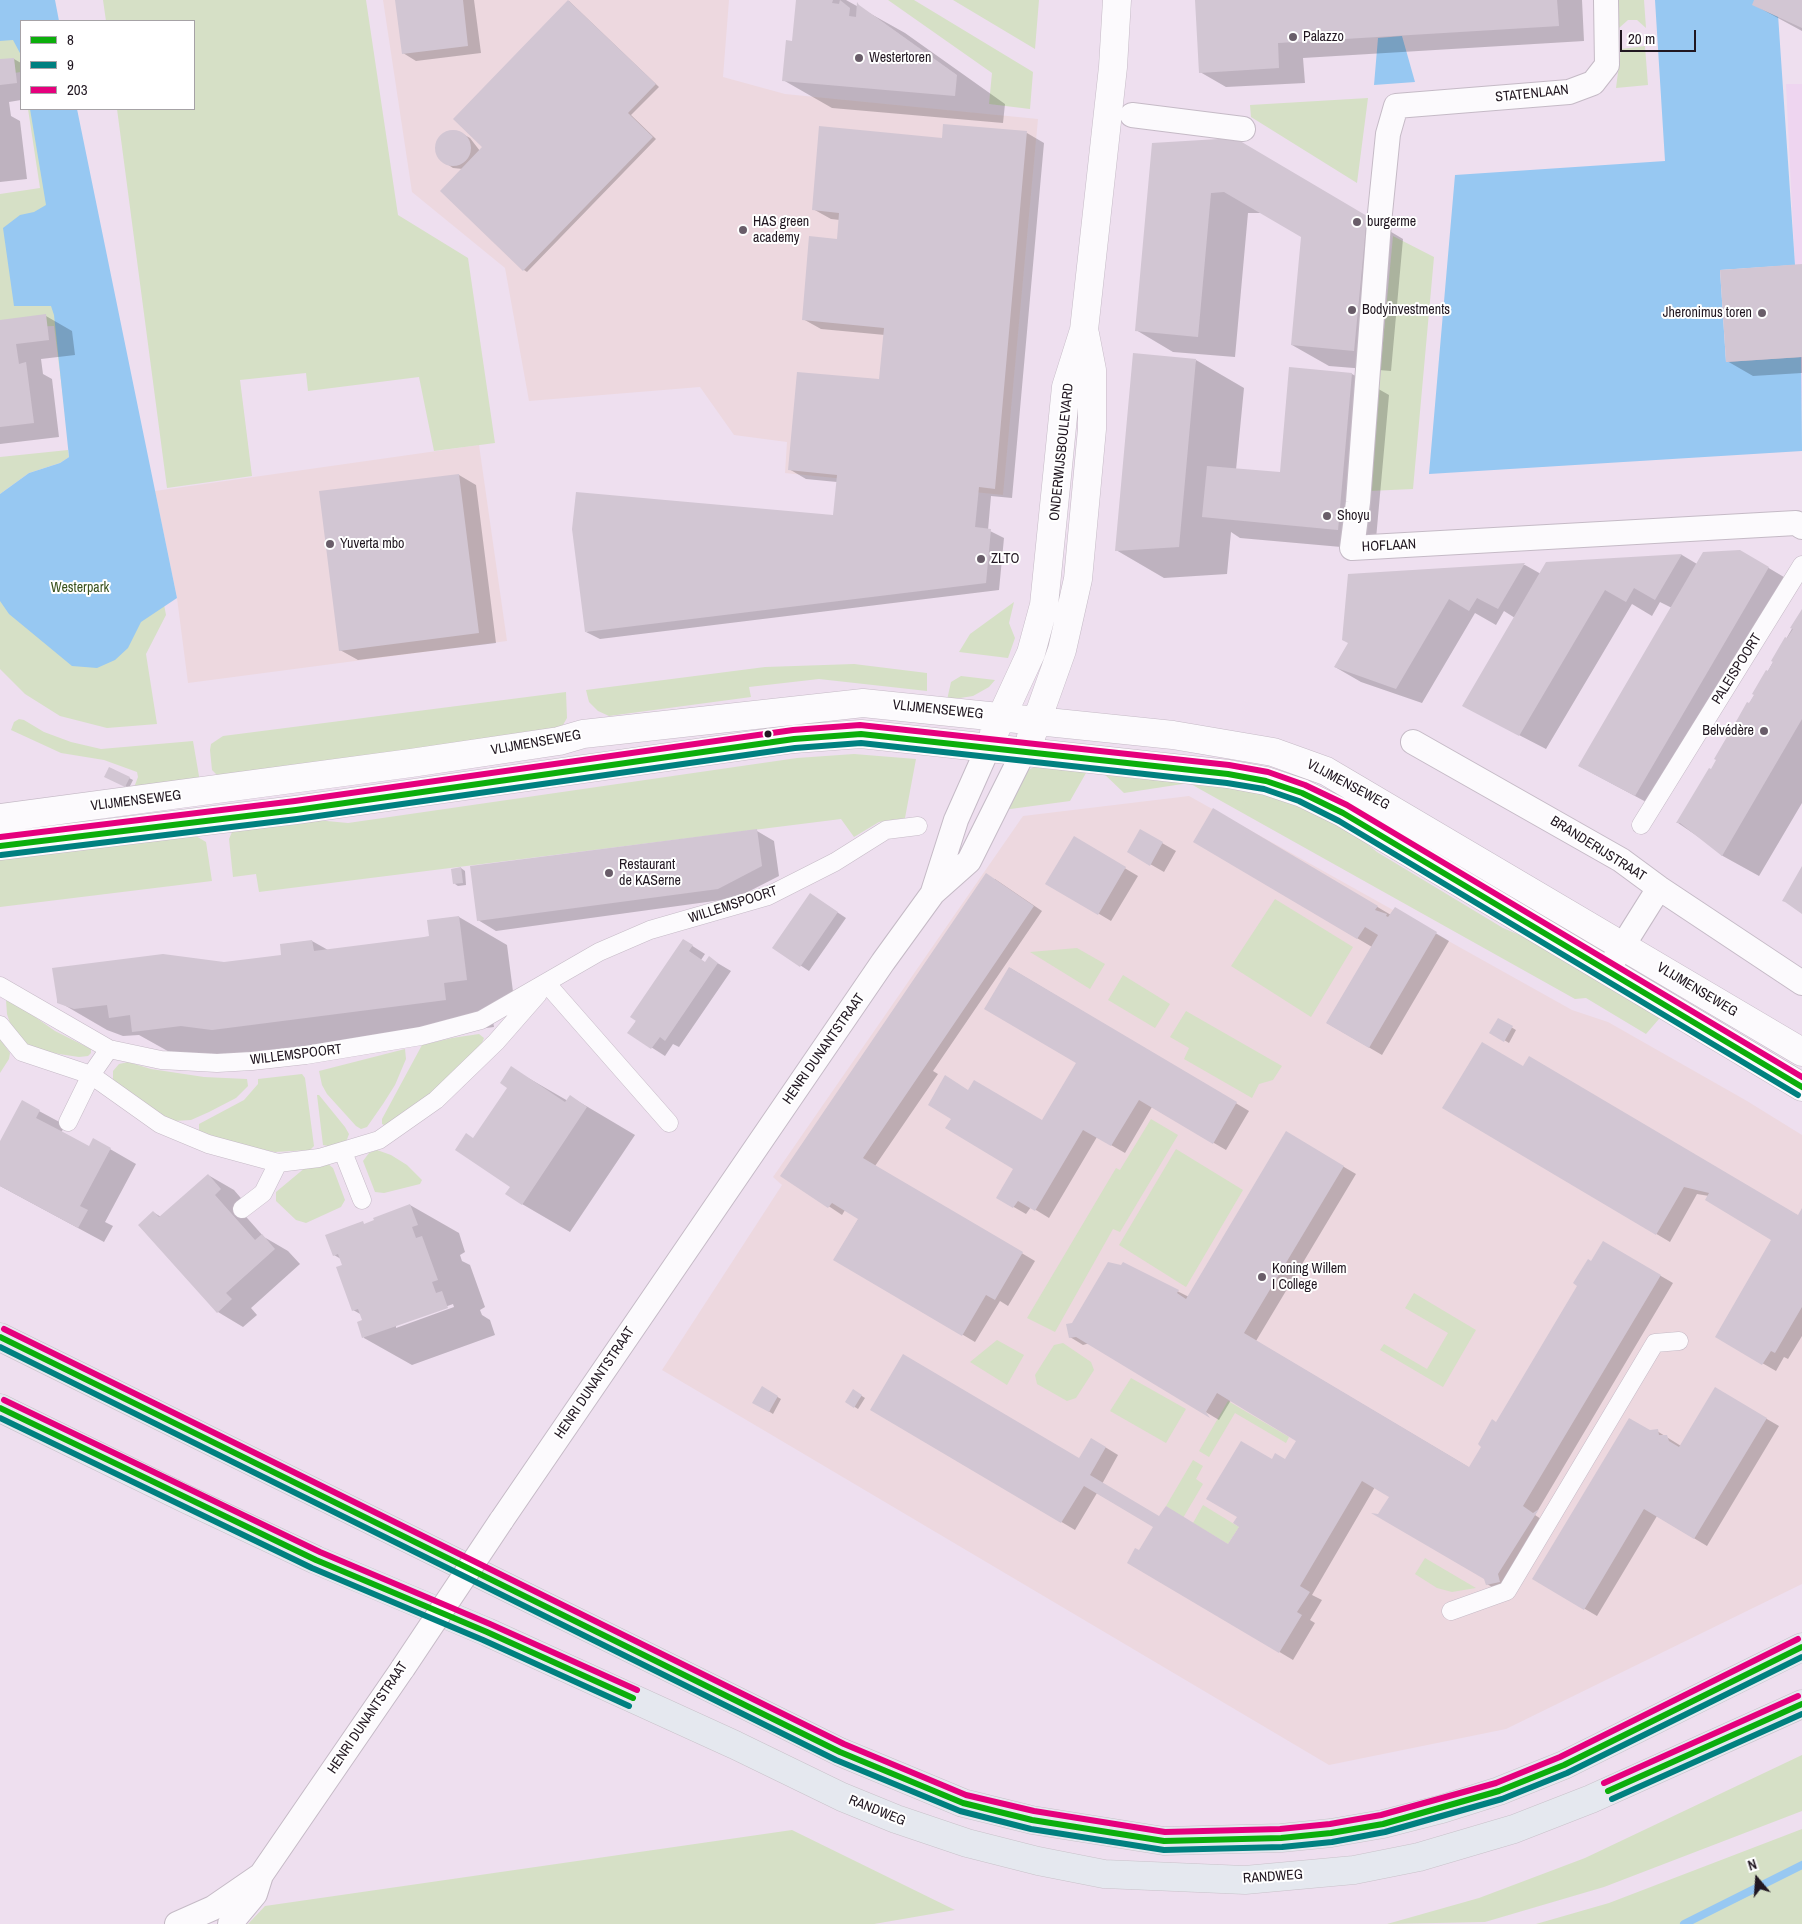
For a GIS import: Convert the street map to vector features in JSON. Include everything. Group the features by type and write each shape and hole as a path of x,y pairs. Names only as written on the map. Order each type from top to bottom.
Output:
{"main road":[{"path":"0,1337 840,1752 963,1803 1032,1820 1164,1841 1281,1838 1331,1833 1383,1824 1442,1809 1489,1794 1564,1765 1802,1647"},
{"name":"RANDWEG","path":"0,1408 299,1552 488,1632 735,1745 842,1797 896,1820 967,1843 1038,1861 1104,1874 1178,1879 1245,1880 1354,1870 1467,1845 1591,1799 1802,1704"}],"street":[{"name":"ONDERWIJSBOULEVARD","path":"1000,716 1031,653 1044,605 1066,387 1084,330 1112,67 1117,0"},
{"name":"STATENLAAN","path":"1392,120 1396,106 1569,92 1593,83 1607,65 1606,0"},
{"path":"1132,115 1243,128"},
{"name":"HOFLAAN","path":"1392,120 1388,134 1379,223 1358,502 1352,548 1799,525"},
{"name":"ONDERWIJSBOULEVARD","path":"1038,721 1062,650 1078,579 1092,429 1092,370 1084,330"},
{"name":"PALEISPOORT","path":"1641,825 1802,565"},
{"name":"VLIJMENSEWEG","path":"0,818 421,762 559,741 583,734 863,703 1173,735 1231,743 1302,761 1346,782 1802,1052"},
{"name":"HENRI DUNANTSTRAAT","path":"933,893 956,820 1000,716"},
{"name":"HENRI DUNANTSTRAAT","path":"230,1924 255,1894 261,1875 740,1169 933,893 969,861 1038,721"},
{"name":"VLIJMENSEWEG","path":"0,846 296,810 794,739 861,734 1228,774 1266,782 1302,793 1343,812 1607,972 1802,1086"},
{"name":"BRANDERIJSTRAAT","path":"1414,742 1621,860 1659,888 1802,983"},
{"name":"WILLEMSPOORT","path":"0,986 109,1049 161,1060 217,1063 252,1061 306,1056 421,1036 481,1020 547,984 599,952 650,930 768,896 835,862 886,830 918,826"},
{"path":"1607,972 1659,888"},
{"path":"547,984 669,1124"},
{"name":"WILLEMSPOORT","path":"0,1026 22,1052 91,1076 160,1124 208,1144 278,1163 320,1158 379,1140 436,1100 496,1042 547,984"},
{"path":"481,1020 496,1042"},
{"path":"68,1122 91,1076 109,1049"},
{"path":"343,1152 362,1200"},
{"path":"242,1209 263,1193 278,1163"},
{"path":"1451,1611 1507,1591 1655,1343 1679,1341"},
{"name":"HENRI DUNANTSTRAAT","path":"177,1924 213,1908 261,1875"}],"shaded area":[{"name":"HAS green academy","path":"383,0 729,0 723,77 785,94 1038,119 1003,495 785,473 787,442 734,435 700,387 529,401 505,268 412,192"},
{"path":"1786,84 1802,84 1802,410"},
{"name":"Yuverta mbo","path":"479,445 507,641 188,683 177,598 155,491"},
{"name":"Koning Willem I College","path":"1189,796 1572,1010 1608,1022 1747,1101 1802,1135 1802,1584 1506,1729 1329,1765 662,1370 782,1185 773,1177 1023,816"}],"green space":[{"path":"0,0 20,20 20,72 0,75"},
{"path":"103,0 366,0 398,215 468,258 495,443 434,451 419,377 308,391 306,373 240,380 252,476 167,488 117,110 195,110 195,20 106,20"},
{"path":"888,0 914,0 1033,72 1030,109 989,104 992,73"},
{"path":"953,0 1039,0 1035,49"},
{"path":"1618,0 1644,0 1646,28 1637,20 1628,20 1619,28"},
{"path":"1645,46 1648,85 1616,88 1621,49"},
{"path":"1368,98 1357,183 1251,117 1250,105"},
{"name":"Westerpark","path":"28,110 71,110 166,615 146,654 157,724 107,728 60,716 25,694 0,669 0,519 71,459 54,326 0,328 0,194 40,188"},
{"path":"1393,236 1434,257 1413,489 1369,491"},
{"path":"68,450 69,457 60,463 29,473 0,494 0,457"},
{"path":"1014,602 1009,623 1015,638 1008,658 959,652 970,634"},
{"path":"854,664 927,673 927,691 819,679 749,687 751,697 609,716 598,711 589,702 586,690 765,667"},
{"path":"961,676 995,680 989,687 973,696 947,700 951,682"},
{"path":"566,692 567,718 560,730 220,778 212,770 211,744 223,736"},
{"path":"19,719 44,732 71,742 101,749 193,741 200,782 133,790 138,777 137,772 104,760 61,753 11,730 14,722"},
{"path":"854,754 916,759 905,818 879,822 854,837 841,819 259,892 256,874 233,877 229,839 232,832 240,826 295,818 348,823 797,758"},
{"path":"1040,764 1090,766 1070,801 1003,810 1026,771"},
{"path":"1101,771 1229,783 1331,815 1377,852 1503,928 1576,959 1665,1012 1646,1034 1586,998 1575,999 1189,783 1124,793"},
{"path":"191,833 206,842 212,881 0,907 0,858"},
{"path":"1275,899 1353,947 1311,1017 1231,966"},
{"path":"1077,948 1105,964 1090,989 1030,952"},
{"path":"1123,975 1170,1004 1155,1028 1108,1000"},
{"path":"6,1000 11,1000 55,1031 91,1049 91,1053 88,1056 79,1057 34,1049 26,1044 11,1026 7,1014"},
{"path":"1186,1011 1282,1066 1273,1080 1259,1084 1252,1098 1184,1059 1189,1048 1170,1037"},
{"path":"479,1034 484,1038 482,1043 430,1094 386,1126 382,1124 382,1119 422,1045"},
{"path":"0,1039 10,1053 9,1059 0,1073"},
{"path":"405,1049 406,1059 395,1085 367,1127 361,1129 327,1094 322,1085 319,1071"},
{"path":"128,1062 151,1069 204,1077 247,1079 248,1086 236,1098 209,1112 191,1120 174,1121 135,1100 113,1079 113,1071 119,1064"},
{"path":"302,1074 305,1078 314,1146 310,1150 275,1152 236,1144 199,1131 199,1124 244,1100 258,1084 258,1079"},
{"path":"317,1095 319,1095 345,1127 349,1134 346,1142 328,1146 323,1145"},
{"path":"1151,1119 1178,1135 1120,1232 1113,1229 1055,1332 1027,1318 1116,1168 1120,1170"},
{"path":"1176,1149 1243,1190 1186,1287 1119,1245"},
{"path":"377,1150 391,1155 407,1165 422,1180 420,1184 384,1193 375,1192 363,1161 369,1153"},
{"path":"327,1163 333,1168 345,1200 341,1207 306,1223 296,1220 276,1201 276,1192 306,1167"},
{"path":"1414,1293 1476,1330 1443,1387 1380,1350 1384,1344 1427,1369 1448,1333 1405,1308"},
{"path":"997,1340 1024,1355 1007,1385 970,1362"},
{"path":"1063,1343 1091,1362 1094,1370 1076,1398 1067,1401 1037,1384 1035,1375 1054,1345"},
{"path":"1131,1378 1186,1409 1166,1443 1110,1411"},
{"path":"1228,1401 1289,1437 1286,1443 1235,1413 1209,1457 1199,1451"},
{"path":"1193,1460 1203,1466 1196,1479 1203,1484 1183,1518 1166,1506"},
{"path":"1203,1505 1239,1527 1228,1544 1193,1523"},
{"path":"1425,1558 1476,1588 1452,1592 1437,1588 1415,1574"},
{"path":"1802,1755 1802,1811 1604,1887 1485,1922 1387,1924 1479,1898 1585,1858"},
{"path":"1802,1829 1802,1924 1536,1924 1609,1903"},
{"path":"792,1830 955,1910 874,1924 248,1924 265,1906"}],"water":[{"path":"0,0 55,0 59,20 20,20 20,53 13,40 0,41"},
{"path":"1655,0 1777,0 1795,265 1720,270 1726,362 1801,357 1802,451 1429,474 1455,175 1665,161"},
{"path":"1402,36 1415,82 1374,85 1378,38"},
{"name":"Westerpark","path":"30,110 77,110 177,598 141,622 128,648 115,660 97,668 72,666 9,614 0,601 0,494 29,473 60,463 69,457 54,315 51,306 14,306 3,228 20,215 34,212 46,205"}],"building":[{"path":"395,0 463,0 468,46 402,54"},
{"path":"568,0 656,84 628,113 653,137 523,271 440,191 482,147 453,119"},
{"name":"Westertoren","path":"796,0 833,0 832,3 839,4 840,0 850,8 849,16 856,17 857,2 957,75 955,96 782,81 786,40 792,41"},
{"name":"Palazzo","path":"1195,0 1557,0 1559,26 1278,43 1279,68 1199,73"},
{"path":"1754,0 1802,0 1802,28 1752,5"},
{"path":"14,58 17,83 0,85 0,59"},
{"path":"943,124 1027,131 995,489 979,487 975,527 991,529 986,583 585,632 572,529 576,492 833,515 837,475 788,470 797,372 879,379 884,328 802,320 809,236 837,239 839,213 812,210 819,126 942,138"},
{"path":"453,130 460,131 466,135 470,141 470,155 466,161 460,165 453,166 446,165 440,161 436,155 435,148 436,141 440,135 446,131"},
{"path":"1235,138 1367,216 1354,351 1291,345 1301,237 1224,192 1211,193 1198,337 1135,331 1152,143"},
{"name":"Jheronimus toren","path":"1802,264 1802,357 1726,362 1720,270"},
{"path":"46,314 49,340 16,344 19,364 26,362 34,423 0,427 0,320"},
{"path":"1133,353 1196,359 1179,547 1115,551"},
{"path":"1289,367 1352,373 1338,530 1202,517 1207,466 1280,472"},
{"path":"459,474 479,633 339,651 319,491"},
{"path":"1740,550 1769,567 1635,796 1578,766 1703,552"},
{"path":"1682,554 1655,600 1634,588 1626,602 1605,590 1519,736 1462,706 1546,562"},
{"path":"1525,563 1498,609 1477,598 1469,611 1449,599 1396,689 1334,667 1348,643 1342,640 1348,574"},
{"name":"Belvédère","path":"1802,609 1802,719 1722,856 1680,823 1676,823 1709,768 1711,769 1716,760 1714,759 1728,735 1730,736 1735,728 1733,727 1747,702 1749,703 1754,695 1752,694 1766,670 1768,671 1773,662 1771,661 1785,637 1787,638 1793,629 1790,628"},
{"path":"109,767 130,777 125,787 104,777"},
{"path":"1213,808 1378,906 1375,910 1387,914 1386,916 1388,917 1395,907 1437,932 1369,1048 1326,1023 1378,935 1365,927 1357,939 1193,842"},
{"name":"Restaurant de KASerne","path":"757,829 762,866 718,889 477,921 470,866"},
{"path":"1140,829 1163,842 1150,866 1127,852"},
{"path":"1074,836 1126,867 1098,915 1045,884"},
{"path":"1802,866 1802,914 1782,901"},
{"path":"461,867 463,883 453,884 451,869"},
{"path":"986,873 1034,906 863,1158 1023,1252 995,1300 986,1295 962,1336 833,1260 858,1219 832,1203 828,1208 780,1176"},
{"path":"810,893 838,912 800,967 772,948"},
{"path":"459,916 467,980 444,983 446,1000 212,1030 181,1026 132,1032 130,1015 109,1018 107,1005 74,1009 57,1003 52,968 163,954 224,962 281,955 280,944 312,940 314,951 424,937 429,936 427,920"},
{"path":"683,939 693,945 689,951 705,962 709,956 718,963 665,1041 660,1037 651,1049 627,1033 636,1021 630,1017"},
{"path":"1009,967 1237,1102 1213,1144 1139,1100 1111,1146 1083,1130 1035,1211 1018,1201 1013,1208 996,1198 1013,1169 945,1128 951,1119 928,1105 945,1075 968,1090 974,1080 1042,1120 1076,1063 984,1009"},
{"path":"1498,1018 1513,1026 1504,1042 1489,1033"},
{"path":"1482,1042 1523,1066 1529,1056 1798,1215 1802,1208 1802,1307 1775,1353 1771,1351 1762,1365 1715,1337 1771,1240 1705,1200 1709,1193 1684,1187 1656,1235 1442,1108"},
{"path":"511,1066 565,1102 570,1095 587,1107 522,1205 505,1194 510,1187 455,1150 466,1133 473,1138 507,1088 500,1083"},
{"path":"22,1100 40,1110 36,1118 89,1146 93,1138 111,1148 80,1206 88,1210 78,1228 0,1186 0,1141"},
{"path":"1286,1131 1344,1166 1244,1333 1469,1467 1481,1447 1478,1444 1492,1419 1496,1422 1577,1286 1573,1283 1588,1259 1591,1261 1603,1241 1661,1275 1523,1506 1533,1513 1539,1509 1498,1574 1500,1582 1486,1585 1484,1579 1371,1513 1378,1514 1389,1497 1362,1481 1300,1586 1310,1592 1297,1612 1302,1615 1279,1653 1127,1563 1135,1548 1139,1550 1153,1527 1084,1486 1061,1523 870,1410 903,1354 1079,1458 1091,1438 1106,1447 1090,1475 1159,1516 1166,1506 1228,1544 1239,1527 1233,1523 1237,1517 1206,1499 1241,1441 1272,1459 1275,1453 1285,1459 1296,1441 1217,1393 1206,1412 1210,1418 1076,1337 1069,1338 1066,1324 1072,1323 1108,1262 1121,1265 1123,1262 1179,1290 1177,1293 1186,1299"},
{"path":"208,1174 221,1189 215,1195 255,1240 262,1234 275,1249 226,1293 232,1299 217,1313 138,1225 153,1211 159,1217"},
{"path":"410,1204 418,1225 412,1227 416,1238 422,1236 438,1280 432,1282 436,1293 442,1291 448,1308 362,1338 357,1322 362,1320 358,1309 352,1311 336,1267 342,1265 338,1254 333,1256 325,1235 363,1221 364,1224 374,1220 373,1218"},
{"path":"762,1386 778,1396 769,1412 752,1403"},
{"path":"1715,1387 1767,1418 1694,1539 1644,1509 1584,1610 1532,1579 1629,1418 1650,1430 1658,1429 1659,1435 1667,1435 1669,1441 1679,1447"},
{"path":"853,1389 862,1395 854,1408 845,1402"}],"waterway":[{"path":"1684,1924 1802,1865"}],"transit line":[{"name":"203","path":"0,837 295,801 793,730 860,725 1229,765 1268,772 1305,785 1347,805 1802,1077"},
{"name":"8","path":"0,846 296,810 794,739 861,734 1228,774 1266,781 1302,793 1343,813 1802,1087"},
{"name":"9","path":"1,855 297,819 795,748 861,743 1227,783 1264,789 1299,801 1339,821 1798,1095"},
{"name":"203","path":"4,1329 844,1744 966,1795 1034,1811 1165,1832 1280,1829 1330,1824 1381,1815 1496,1783 1560,1757 1798,1639"},
{"name":"8","path":"0,1337 840,1752 963,1803 1032,1820 1164,1841 1281,1838 1331,1833 1383,1824 1499,1791 1564,1765 1802,1647"},
{"name":"9","path":"0,1347 836,1760 960,1811 1031,1829 1164,1850 1282,1847 1332,1842 1385,1832 1502,1799 1567,1773 1802,1657"},
{"name":"203","path":"4,1400 320,1552 490,1624 637,1690"},
{"name":"8","path":"0,1408 316,1560 487,1632 633,1698"},
{"name":"9","path":"0,1418 312,1568 483,1640 629,1706"},
{"name":"203","path":"1604,1783 1798,1696"},
{"name":"8","path":"1608,1791 1802,1704"},
{"name":"9","path":"1612,1799 1802,1714"}],"place":[{"name":"Palazzo","path":"1293,37"},
{"name":"Westertoren","path":"859,58"},
{"name":"burgerme","path":"1357,222"},
{"name":"HAS green academy","path":"743,230"},
{"name":"Bodyinvestments","path":"1352,310"},
{"name":"Jheronimus toren","path":"1762,313"},
{"name":"Shoyu","path":"1327,516"},
{"name":"Yuverta mbo","path":"330,544"},
{"name":"ZLTO","path":"981,559"},
{"name":"Belvédère","path":"1764,731"},
{"name":"Restaurant de KASerne","path":"609,873"},
{"name":"Koning Willem I College","path":"1262,1277"}]}
